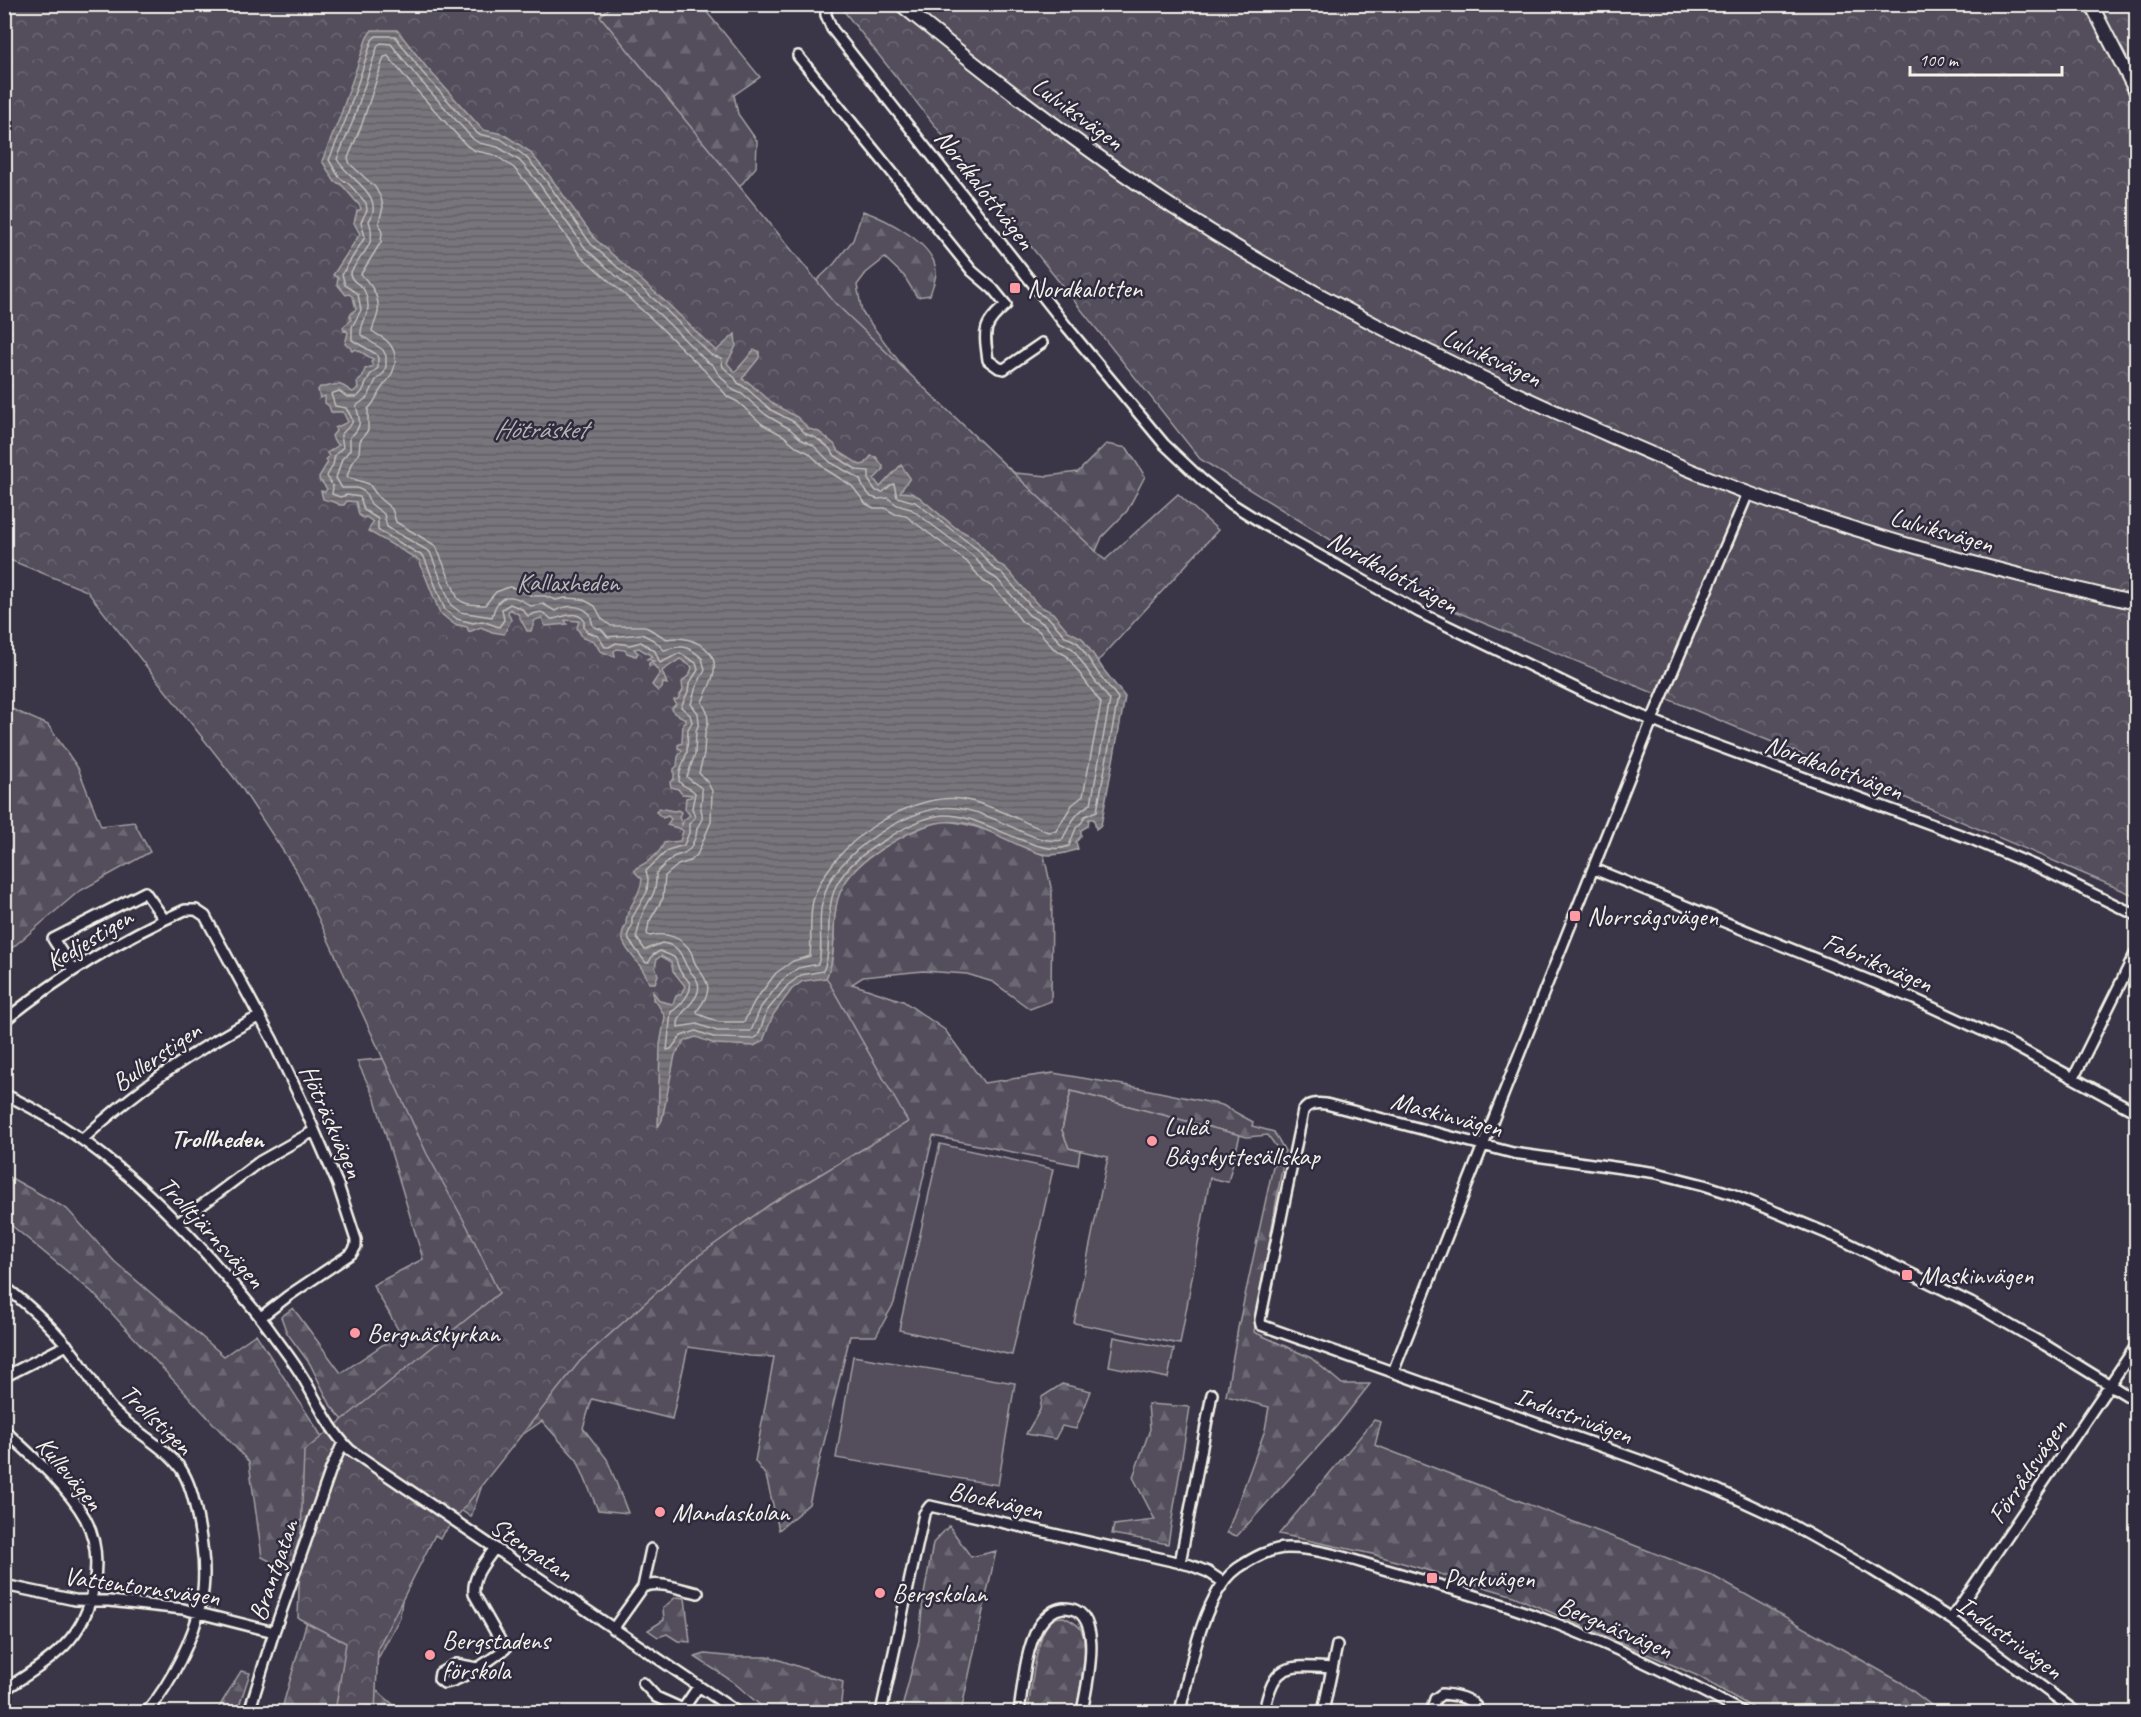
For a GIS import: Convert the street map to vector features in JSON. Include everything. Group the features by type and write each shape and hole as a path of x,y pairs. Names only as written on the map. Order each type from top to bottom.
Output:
{"main road":[{"name":"Lulviksvägen","path":"900,4 1075,140 1176,209 1280,272 1493,384 1748,493 1942,554 2136,603"},
{"path":"2091,4 2136,92"}],"street":[{"name":"Nordkalottvägen","path":"826,4 826,15 832,29 1046,300 1164,444 1202,480 1232,504 1419,612 1584,692 1776,768 1974,840 2040,868 2136,915"},
{"path":"798,56 965,263 993,289 1006,305 992,316 987,324 988,360 993,365 1004,369 1042,343"},
{"path":"1393,1372 1652,720 1748,493"},
{"name":"Fabriksvägen","path":"1594,869 1912,998 2007,1042 2136,1112"},
{"path":"73,970 53,939 145,892 164,919"},
{"name":"Kedjestigen","path":"4,1021 73,970 164,919 190,909 201,913"},
{"name":"Höträskvägen","path":"201,913 209,923 260,1016 302,1100 338,1185 355,1234 356,1246 351,1253 261,1317"},
{"path":"2074,1077 2136,952"},
{"name":"Bullerstigen","path":"82,1139 154,1079 212,1041 260,1016"},
{"name":"Trolltjärnsvägen","path":"4,1094 40,1112 82,1139 143,1189 178,1223 261,1317 295,1365 329,1425 344,1443"},
{"name":"Industrivägen","path":"1340,1108 1316,1103 1306,1107 1303,1111 1260,1320 1261,1325 1718,1490 1783,1520 1872,1569 1951,1619 2076,1713"},
{"name":"Maskinvägen","path":"1340,1108 1513,1153 1656,1173 1732,1194 1836,1237 1971,1303 2136,1401"},
{"path":"178,1223 259,1161 314,1131"},
{"name":"Trollstigen","path":"4,1286 47,1323 82,1365 106,1403 118,1416 163,1450 184,1474 190,1488 204,1559 203,1590 199,1611 165,1688 147,1713"},
{"path":"4,1377 67,1345"},
{"name":"Förrådsvägen","path":"1951,1619 2136,1346"},
{"path":"1180,1563 1212,1394"},
{"name":"Kullevägen","path":"4,1430 75,1504 90,1528 95,1552 95,1572 90,1600 82,1621 64,1646 4,1690"},
{"name":"Stengatan","path":"344,1443 356,1454 737,1713"},
{"name":"Brantgatan","path":"249,1713 274,1632 331,1469 344,1443"},
{"name":"Blockvägen","path":"881,1713 927,1508 938,1508 1180,1563 1201,1569 1223,1582"},
{"path":"477,1668 505,1649 474,1594 478,1573 495,1548"},
{"name":"Bergnäsvägen","path":"1180,1713 1199,1637 1207,1614 1223,1582 1231,1573 1251,1559 1276,1549 1298,1548 1333,1555 1449,1588 1539,1617 1643,1661 1742,1713"},
{"path":"613,1629 643,1587 651,1549"},
{"name":"Vattentornsvägen","path":"4,1584 75,1600 199,1611 274,1632"},
{"path":"643,1587 663,1586 698,1593"},
{"path":"1019,1713 1026,1668 1038,1628 1053,1611 1062,1608 1070,1609 1083,1617 1090,1632 1090,1667 1082,1713"},
{"path":"1323,1713 1337,1645"},
{"path":"1264,1713 1272,1681 1289,1668 1303,1666 1332,1668"},
{"path":"643,1683 656,1697 684,1711 698,1687"},
{"path":"1431,1713 1435,1699 1442,1694 1472,1701 1479,1713"}],"green space":[{"name":"Kallaxheden","path":"4,5 613,5 600,16 835,303 1105,560 1178,494 1218,530 1102,657 784,903 908,1122 769,1205 694,1259 580,1361 440,1538 435,1535 378,1648 375,1712 335,1712 346,1643 298,1618 304,1451 499,1293 468,1228 427,1154 297,872 239,784 87,591 5,558"},
{"path":"455,5 701,5 760,77 734,95 738,114 757,141 756,167 736,191 811,286 834,264 853,240 863,211 896,226 919,243 934,262 936,272 930,295 917,297 904,276 885,258 866,273 857,285 862,312 939,415 1015,473 1048,476 1078,472 1106,444 1127,448 1145,476 1127,511 1102,537 1090,565"},
{"path":"839,5 2136,5 2136,896 1852,775 1428,600 1200,459"},
{"path":"5,706 48,725 78,768 101,826 134,822 150,852 78,892 5,954"},
{"path":"943,821 982,829 1044,855 1052,892 1051,1001 1030,1009 993,982 967,974 923,971 863,977 852,984 903,1001 945,1030 984,1083 1053,1073 1222,1105 1253,1122 1252,1126 1274,1132 1285,1151 1254,1332 1311,1358 1342,1384 1370,1384 1336,1427 1237,1536 1227,1533 1265,1430 1269,1407 1226,1396 1238,1328 1277,1148 1268,1135 1247,1137 1071,1091 1062,1130 1069,1148 1080,1151 1078,1165 933,1136 894,1303 876,1336 850,1336 809,1504 779,1530 766,1476 755,1461 774,1357 688,1347 672,1419 592,1399 583,1428 607,1459 628,1513 598,1510 577,1460 542,1421 492,1456 471,1517 361,1441 331,1406 310,1364 287,1333 281,1317 293,1308 341,1373 400,1333 373,1285 423,1259 375,1099 357,1061 404,1057 792,989 826,978 832,961 835,910 840,893 849,878 861,864 893,841"},
{"path":"1071,1091 1240,1135 1228,1182 1210,1178 1180,1344 1074,1323 1108,1157 1069,1148 1062,1130"},
{"path":"940,1144 1053,1169 1012,1355 899,1330"},
{"path":"4,1174 67,1209 115,1262 224,1356 256,1334 319,1432 327,1451 289,1571 262,1557 249,1462 92,1292 5,1220"},
{"path":"1114,1337 1174,1349 1168,1378 1109,1366"},
{"path":"853,1356 1015,1383 998,1485 836,1458"},
{"path":"1062,1384 1091,1391 1076,1429 1062,1426 1055,1439 1026,1434 1040,1410 1042,1397"},
{"path":"1148,1404 1190,1407 1168,1544 1112,1534 1114,1525 1155,1520 1133,1477 1150,1429"},
{"path":"1374,1420 1381,1422 1375,1445 1711,1575 1902,1683 1940,1712 1760,1712 1698,1676 1511,1595 1372,1554 1279,1534"},
{"path":"949,1526 971,1557 996,1551 961,1712 901,1712 919,1640 933,1543"},
{"path":"405,1573 400,1617 366,1681 402,1712 281,1712 314,1596"},
{"path":"676,1597 685,1598 690,1642 678,1641 667,1634 658,1637 648,1630 664,1620 663,1608"},
{"path":"1064,1617 1075,1623 1083,1635 1083,1669 1076,1712 1028,1712 1035,1664 1042,1637 1051,1621"},
{"path":"705,1654 771,1657 843,1682 840,1712 768,1712 732,1681 695,1657"},
{"path":"241,1671 250,1673 237,1712 216,1712"}],"water":[{"name":"Höträsket","path":"372,30 397,30 427,68 483,130 503,134 529,151 595,239 668,304 716,351 735,334 736,346 727,363 735,372 754,350 759,351 759,358 742,379 775,405 797,417 809,429 819,432 834,444 838,451 860,465 865,464 871,456 876,457 883,466 883,470 874,479 880,487 901,465 910,478 900,492 911,493 919,497 956,528 973,537 998,564 1005,567 1038,605 1053,613 1068,631 1082,638 1125,697 1101,825 1096,829 1094,819 1089,819 1088,826 1081,830 1081,836 1076,842 1078,849 1056,855 1042,854 969,824 943,822 914,830 874,854 856,869 842,888 836,910 832,956 826,978 803,981 792,989 773,1015 763,1041 754,1046 715,1044 696,1037 684,1041 675,1055 662,1120 658,1127 660,1045 665,1017 656,1001 653,1000 653,992 660,1001 673,1004 676,996 681,994 685,986 673,971 671,962 661,956 657,959 655,967 658,975 655,983 649,983 626,948 622,937 628,913 641,885 642,879 635,872 636,868 652,858 664,843 680,841 683,831 667,825 671,819 668,816 663,818 656,812 659,808 678,810 681,812 679,817 682,825 690,815 685,809 686,798 692,795 682,794 678,789 671,787 670,782 674,779 674,769 682,750 678,748 678,745 682,743 683,724 686,723 686,719 674,713 672,708 676,704 674,700 678,699 683,690 682,682 690,674 692,667 680,659 662,671 667,684 663,683 662,688 658,691 652,685 660,673 653,664 649,666 649,663 654,661 647,659 652,656 639,648 634,649 638,653 636,656 625,650 617,649 614,651 615,656 600,651 594,641 583,638 577,628 579,621 565,620 567,624 545,626 542,618 535,620 531,631 527,631 518,614 510,609 508,612 511,620 504,634 481,627 469,632 467,627 454,624 440,613 419,560 368,531 373,522 359,515 356,502 347,501 344,505 339,505 323,499 321,491 325,492 327,489 320,482 319,477 328,462 327,453 339,445 332,436 336,431 335,428 348,422 343,412 331,412 325,403 325,396 320,398 318,390 320,387 340,385 353,392 358,388 357,382 362,378 365,369 373,366 371,362 373,359 356,349 352,351 345,344 348,333 343,327 351,320 350,315 356,309 353,297 346,295 337,284 338,278 333,275 360,234 354,223 357,211 361,209 341,184 335,182 322,161 340,117 367,37"}],"place":[{"name":"Nordkalotten","path":"1015,288"},
{"name":"Norrsågsvägen","path":"1575,916"},
{"name":"Luleå Bågskyttesällskap","path":"1152,1141"},
{"name":"Maskinvägen","path":"1907,1275"},
{"name":"Bergnäskyrkan","path":"355,1333"},
{"name":"Mandaskolan","path":"660,1512"},
{"name":"Parkvägen","path":"1432,1578"},
{"name":"Bergskolan","path":"880,1593"},
{"name":"Bergstadens förskola","path":"430,1655"}],"district":[{"name":"Trollheden","path":"217,1138"}]}
